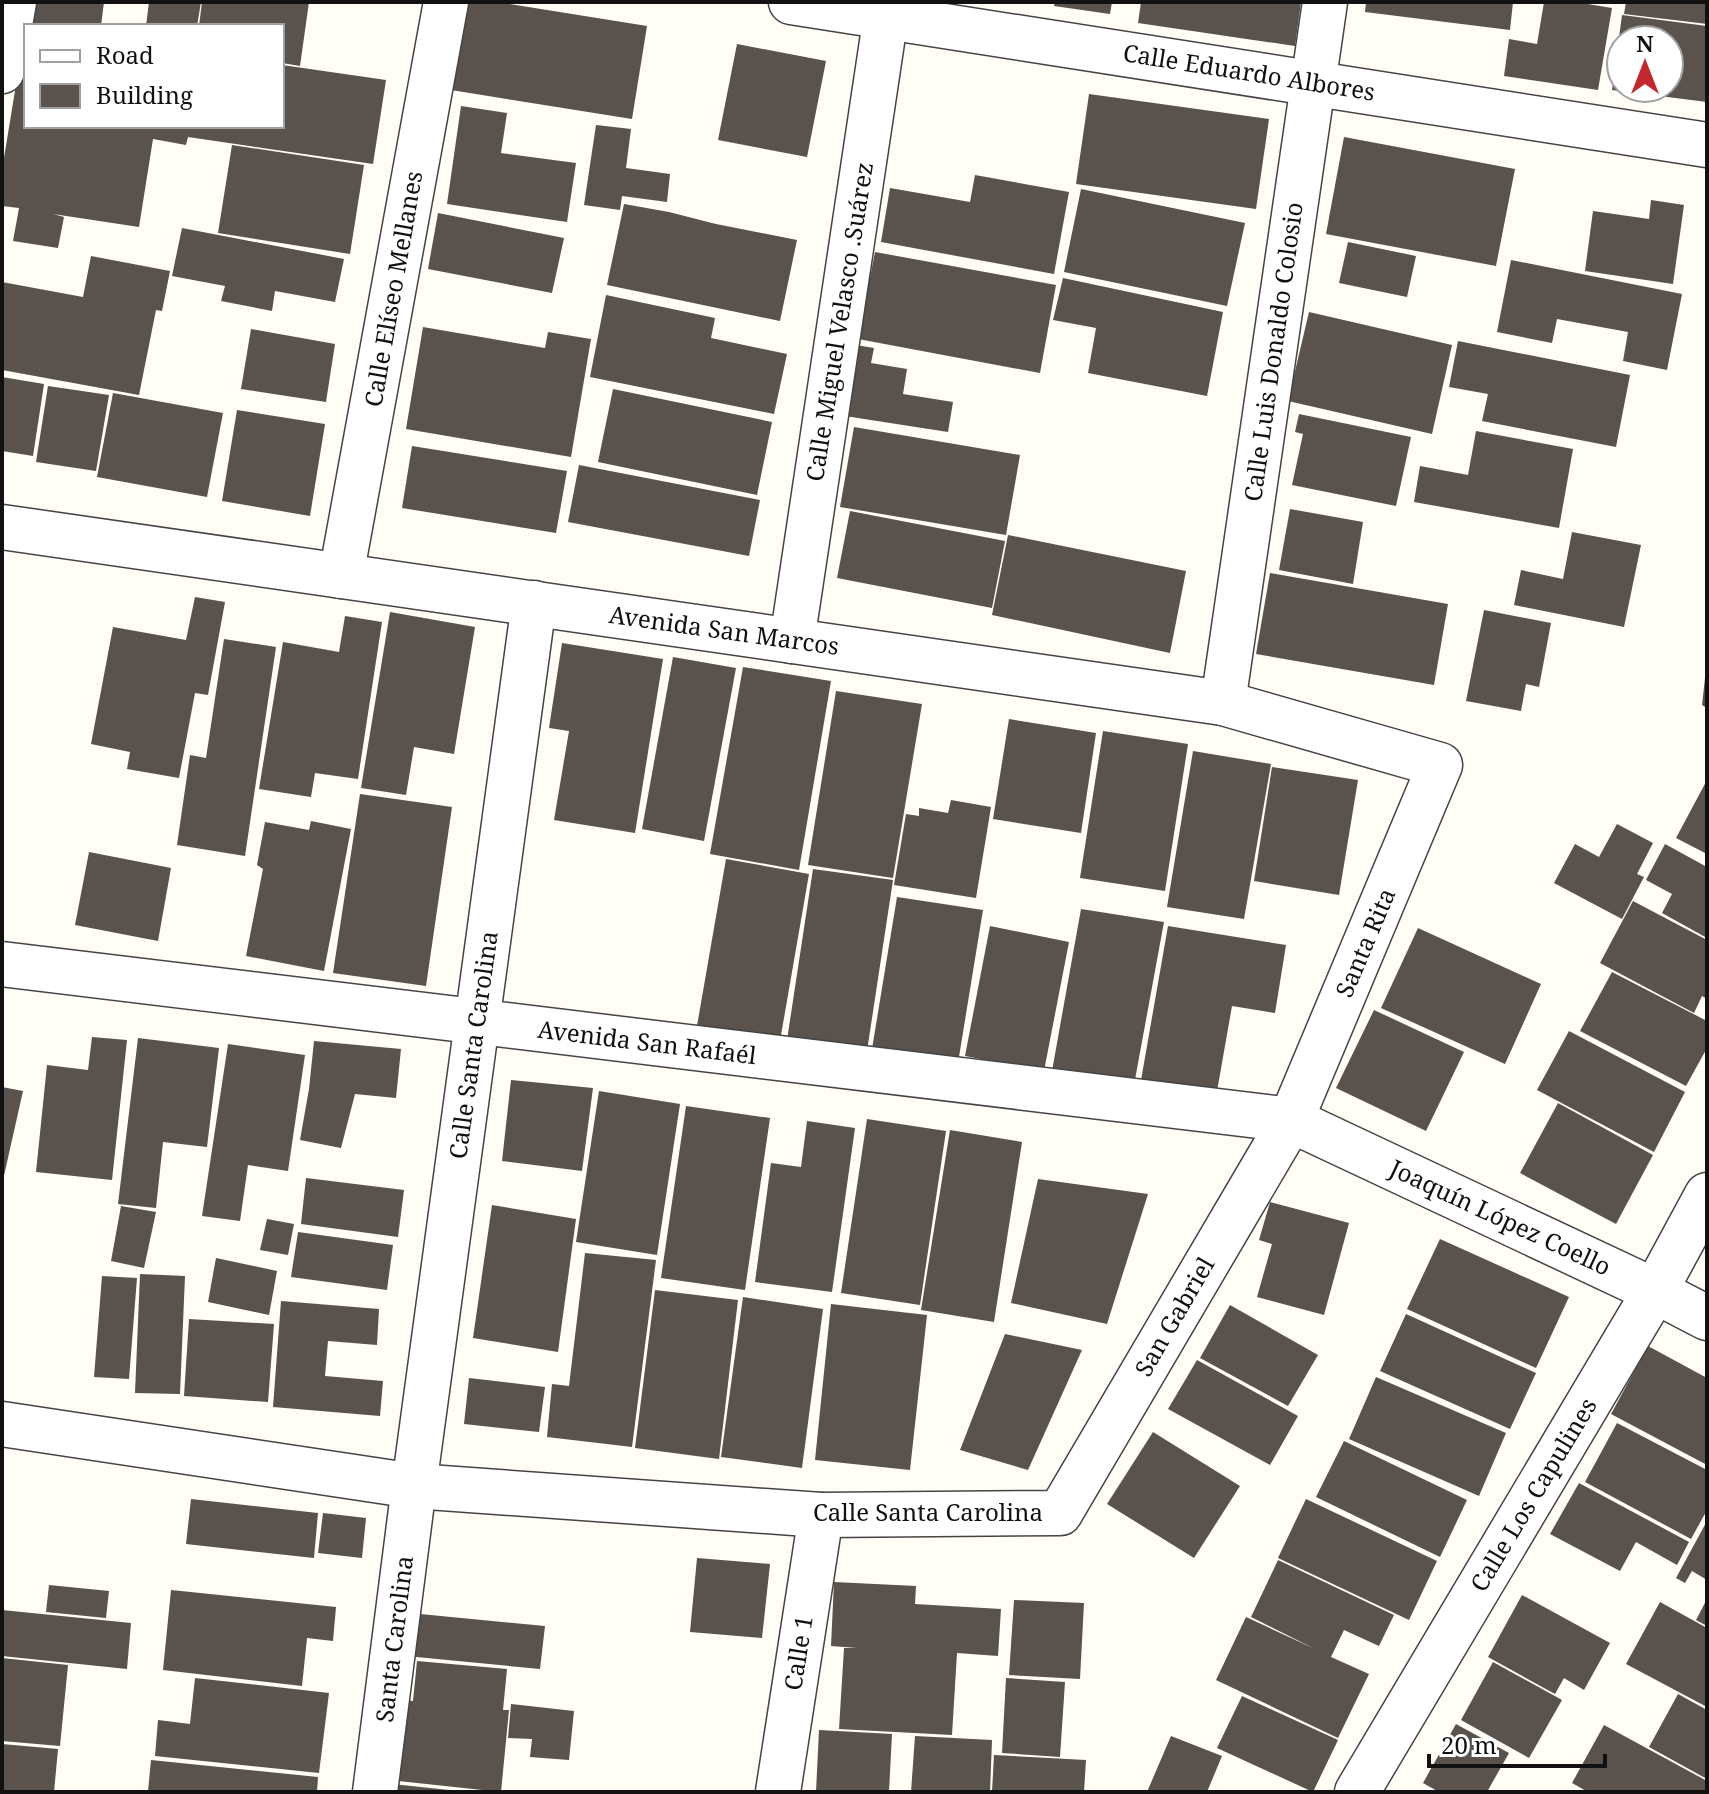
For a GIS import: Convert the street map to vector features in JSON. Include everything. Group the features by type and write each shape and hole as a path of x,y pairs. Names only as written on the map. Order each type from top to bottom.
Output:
{"street":[{"path":"2,71 14,2"},
{"name":"Calle Elíseo Mellanes","path":"341,576 446,2"},
{"name":"Calle Eduardo Albores","path":"791,2 887,10 1314,83 1707,145"},
{"name":"Calle Luis Donaldo Colosio","path":"1223,703 1325,2"},
{"name":"Calle Miguel Velasco .Suárez","path":"792,641 887,10"},
{"name":"Avenida San Marcos","path":"2,527 1223,703 1440,765"},
{"name":"Calle Santa Carolina","path":"414,1486 534,603"},
{"name":"Santa Rita","path":"1291,1120 1440,765"},
{"name":"Avenida San Rafaél","path":"2,964 1291,1120"},
{"name":"Joaquín López Coello","path":"1291,1120 1707,1318"},
{"name":"San Gabriel","path":"1060,1513 1291,1120"},
{"name":"Calle Los Capulines","path":"1357,1792 1655,1291 1707,1195"},
{"name":"Calle Santa Carolina","path":"2,1424 414,1486 821,1515 1060,1513"},
{"name":"Santa Carolina","path":"375,1792 414,1486"},
{"name":"Calle 1","path":"778,1792 821,1515"}],"building":[{"path":"22,2 104,2 101,24 26,24"},
{"path":"149,2 201,2 197,24 146,24"},
{"path":"202,2 309,2 300,66 284,63 284,24 199,24"},
{"path":"466,2 497,2 647,26 632,119 451,90"},
{"path":"1055,2 1112,2 1110,14 1054,6"},
{"path":"1141,2 1301,2 1295,46 1138,23"},
{"path":"1366,2 1513,2 1510,30 1365,12"},
{"path":"1544,2 1576,2 1612,8 1609,24 1605,24 1605,49 1598,90 1504,76 1509,39 1537,44"},
{"path":"1626,2 1707,2 1707,24 1624,14"},
{"path":"1622,15 1707,26 1707,102 1685,99 1685,24 1621,24"},
{"path":"24,36 24,128 284,128 284,65 386,80 373,164 188,137 186,145 153,139 139,227 53,214 64,217 58,248 13,241 19,208 2,206 2,170"},
{"path":"737,44 826,61 807,157 718,140"},
{"path":"1089,94 1269,119 1256,209 1076,184"},
{"path":"461,106 507,113 501,153 576,163 567,222 447,204"},
{"path":"596,125 631,129 626,168 670,174 667,202 622,196 620,210 584,205"},
{"path":"1344,137 1515,169 1496,266 1326,234"},
{"path":"232,145 364,165 350,254 218,233"},
{"path":"975,175 1069,192 1054,274 881,242 890,188 970,202"},
{"path":"1081,189 1245,223 1227,306 1064,272"},
{"path":"1651,200 1684,205 1673,284 1585,271 1593,211 1649,219"},
{"path":"624,204 797,240 780,321 607,285"},
{"path":"438,213 564,238 552,293 428,269"},
{"path":"182,228 344,259 335,302 275,291 272,311 221,301 225,286 172,276"},
{"path":"1348,242 1416,256 1407,297 1339,283"},
{"path":"875,252 1056,285 1040,373 858,339"},
{"path":"91,256 170,271 162,311 156,310 139,395 2,370 2,282 83,297"},
{"path":"1511,260 1682,294 1667,370 1623,361 1628,332 1557,319 1552,343 1497,332"},
{"path":"1063,278 1223,312 1207,396 1088,373 1096,328 1053,320"},
{"path":"606,295 715,318 711,338 787,354 774,414 590,377"},
{"path":"1309,312 1452,345 1432,434 1288,401"},
{"path":"423,327 545,348 548,332 591,339 571,457 406,429"},
{"path":"251,329 335,344 326,402 241,389"},
{"path":"1458,341 1630,375 1616,447 1482,421 1488,394 1449,387"},
{"path":"856,345 874,348 871,363 907,369 903,394 953,402 948,432 845,416"},
{"path":"2,377 44,384 33,456 2,451"},
{"path":"48,386 109,395 96,471 36,462"},
{"path":"613,389 772,422 757,495 598,462"},
{"path":"113,393 223,413 207,497 97,477"},
{"path":"237,410 325,424 310,516 222,501"},
{"path":"1299,414 1411,437 1396,506 1292,485 1303,434 1295,432"},
{"path":"854,427 1020,455 1006,535 840,507"},
{"path":"1476,431 1573,449 1559,528 1414,502 1420,466 1468,475"},
{"path":"412,446 567,471 556,533 402,508"},
{"path":"579,465 760,500 749,556 568,522"},
{"path":"1290,509 1363,522 1353,584 1279,570"},
{"path":"850,511 1005,541 992,608 837,578"},
{"path":"1572,532 1641,545 1624,627 1514,605 1521,570 1563,579"},
{"path":"1008,535 1186,571 1170,653 992,615"},
{"path":"1270,573 1448,604 1434,685 1256,654"},
{"path":"195,597 225,602 208,695 195,693 179,778 127,769 130,752 91,744 113,627 186,640"},
{"path":"1484,610 1551,623 1539,687 1526,684 1521,711 1466,701"},
{"path":"390,612 475,627 454,754 414,747 406,795 361,788"},
{"path":"345,616 382,622 358,779 315,773 311,797 259,789 283,642 339,652"},
{"path":"224,639 276,647 245,856 177,845 190,755 206,758"},
{"path":"562,643 663,659 635,833 554,820 569,731 549,728"},
{"path":"673,657 736,668 704,841 642,829"},
{"path":"743,667 831,681 799,870 710,854"},
{"path":"1707,678 1707,708 1702,705"},
{"path":"836,691 922,704 893,878 808,865"},
{"path":"1009,719 1096,733 1081,833 993,819"},
{"path":"1103,731 1188,744 1165,891 1080,878"},
{"path":"1193,751 1271,764 1244,919 1167,907"},
{"path":"1272,767 1358,780 1339,895 1254,881"},
{"path":"1707,780 1707,854 1676,838"},
{"path":"360,794 452,807 426,986 333,973"},
{"path":"951,800 991,807 976,898 894,885 906,814 919,816 919,808 948,813"},
{"path":"311,821 351,829 324,971 246,956 263,869 257,865 265,822 309,830"},
{"path":"1617,824 1653,843 1637,874 1644,877 1622,919 1554,883 1575,844 1599,857"},
{"path":"1665,844 1707,867 1707,938 1662,913 1672,894 1646,880"},
{"path":"89,852 171,868 158,941 75,925"},
{"path":"726,859 809,874 780,1041 697,1026"},
{"path":"813,869 893,880 867,1051 787,1040"},
{"path":"897,897 983,910 958,1063 872,1049"},
{"path":"1633,901 1707,940 1707,999 1702,996 1694,1013 1600,963"},
{"path":"1081,909 1164,922 1134,1085 1052,1071"},
{"path":"990,926 1069,942 1044,1071 965,1056"},
{"path":"1168,926 1286,945 1275,1013 1232,1006 1216,1097 1140,1086"},
{"path":"1418,928 1541,984 1505,1064 1381,1008"},
{"path":"1612,972 1707,1021 1707,1048 1686,1086 1580,1031"},
{"path":"1374,1010 1464,1052 1426,1131 1336,1088"},
{"path":"1569,1031 1685,1092 1654,1152 1537,1090"},
{"path":"92,1037 127,1040 112,1180 36,1172 47,1065 88,1070"},
{"path":"138,1038 219,1048 207,1147 163,1142 156,1208 118,1204"},
{"path":"314,1041 401,1049 396,1098 355,1094 341,1148 300,1140"},
{"path":"228,1044 305,1055 288,1171 248,1165 240,1221 202,1216"},
{"path":"511,1080 593,1088 582,1171 502,1161"},
{"path":"2,1087 23,1091 3,1180 2,1180"},
{"path":"599,1091 680,1104 657,1255 576,1242"},
{"path":"1558,1103 1653,1155 1616,1224 1520,1173"},
{"path":"686,1106 770,1118 745,1290 661,1278"},
{"path":"867,1119 946,1131 920,1305 841,1293"},
{"path":"807,1121 855,1128 832,1292 755,1282 771,1163 801,1167"},
{"path":"950,1130 1022,1142 994,1322 921,1310"},
{"path":"306,1178 404,1190 398,1237 301,1224"},
{"path":"1038,1179 1148,1194 1107,1324 1011,1303"},
{"path":"1270,1202 1349,1223 1324,1315 1257,1297 1272,1244 1259,1240"},
{"path":"492,1205 576,1219 558,1352 473,1338"},
{"path":"121,1206 156,1212 144,1268 111,1261"},
{"path":"267,1219 294,1224 288,1255 260,1250"},
{"path":"298,1232 393,1245 387,1290 291,1277"},
{"path":"1440,1239 1569,1297 1536,1368 1407,1309"},
{"path":"585,1253 656,1260 632,1447 547,1437 552,1384 569,1386"},
{"path":"216,1258 277,1271 269,1315 208,1302"},
{"path":"140,1274 185,1276 180,1394 135,1393"},
{"path":"102,1276 137,1278 129,1379 94,1377"},
{"path":"655,1290 738,1300 719,1459 635,1448"},
{"path":"743,1297 823,1309 802,1468 721,1457"},
{"path":"281,1301 379,1309 377,1345 328,1341 325,1376 383,1381 380,1416 273,1407"},
{"path":"831,1304 927,1315 910,1470 815,1460"},
{"path":"1230,1305 1318,1355 1288,1406 1200,1358"},
{"path":"1406,1314 1536,1373 1510,1429 1380,1371"},
{"path":"189,1319 274,1324 268,1402 184,1396"},
{"path":"1005,1334 1082,1350 1028,1470 960,1450"},
{"path":"1648,1346 1707,1378 1707,1465 1611,1414"},
{"path":"1197,1360 1298,1416 1270,1465 1168,1409"},
{"path":"1376,1377 1506,1433 1479,1496 1349,1439"},
{"path":"469,1378 545,1387 539,1432 464,1424"},
{"path":"1617,1423 1707,1470 1707,1510 1691,1539 1585,1482"},
{"path":"1153,1432 1240,1486 1194,1558 1107,1504"},
{"path":"1344,1441 1467,1500 1440,1557 1316,1497"},
{"path":"1579,1483 1689,1542 1677,1565 1636,1542 1620,1571 1550,1534"},
{"path":"191,1499 318,1513 314,1558 186,1544"},
{"path":"1306,1499 1437,1561 1409,1620 1278,1558"},
{"path":"323,1513 366,1518 362,1558 318,1553"},
{"path":"1707,1521 1707,1580 1692,1571 1685,1583 1676,1578"},
{"path":"697,1558 770,1564 762,1638 690,1632"},
{"path":"1278,1560 1394,1615 1379,1646 1344,1630 1331,1657 1369,1674 1338,1738 1216,1680 1246,1617 1315,1649 1251,1617"},
{"path":"834,1582 916,1586 915,1604 1001,1609 998,1656 957,1653 952,1735 839,1729 844,1648 857,1648 831,1646"},
{"path":"49,1585 109,1591 106,1618 46,1612"},
{"path":"171,1590 336,1607 333,1641 307,1638 302,1686 163,1670"},
{"path":"1522,1595 1610,1643 1584,1690 1564,1678 1555,1694 1488,1657"},
{"path":"1707,1599 1707,1626 1696,1620"},
{"path":"1014,1600 1084,1603 1080,1679 1009,1675"},
{"path":"1660,1602 1707,1628 1707,1707 1626,1664"},
{"path":"2,1610 131,1623 127,1669 2,1656"},
{"path":"410,1613 545,1626 540,1669 406,1656"},
{"path":"2,1658 68,1665 60,1746 2,1741"},
{"path":"417,1661 507,1669 503,1710 509,1710 501,1792 389,1780 397,1700 413,1701"},
{"path":"1493,1662 1562,1700 1529,1758 1461,1720"},
{"path":"195,1678 329,1693 319,1773 155,1756 158,1720 190,1724"},
{"path":"1006,1678 1065,1682 1060,1757 1002,1753"},
{"path":"1678,1694 1707,1710 1707,1779 1649,1747"},
{"path":"1242,1696 1338,1740 1313,1792 1217,1748"},
{"path":"511,1704 574,1711 569,1760 530,1757 532,1739 508,1738"},
{"path":"1456,1724 1509,1753 1487,1792 1439,1792 1423,1783"},
{"path":"1604,1725 1707,1781 1707,1792 1588,1792 1572,1783"},
{"path":"819,1730 892,1734 889,1792 816,1792"},
{"path":"915,1736 992,1740 990,1792 911,1792"},
{"path":"1171,1736 1222,1756 1207,1792 1147,1792"},
{"path":"2,1744 58,1749 54,1792 2,1792"},
{"path":"994,1755 1086,1760 1084,1792 992,1792"},
{"path":"151,1760 318,1777 317,1792 148,1791"},
{"path":"383,1783 449,1790 449,1792 382,1792"}]}
